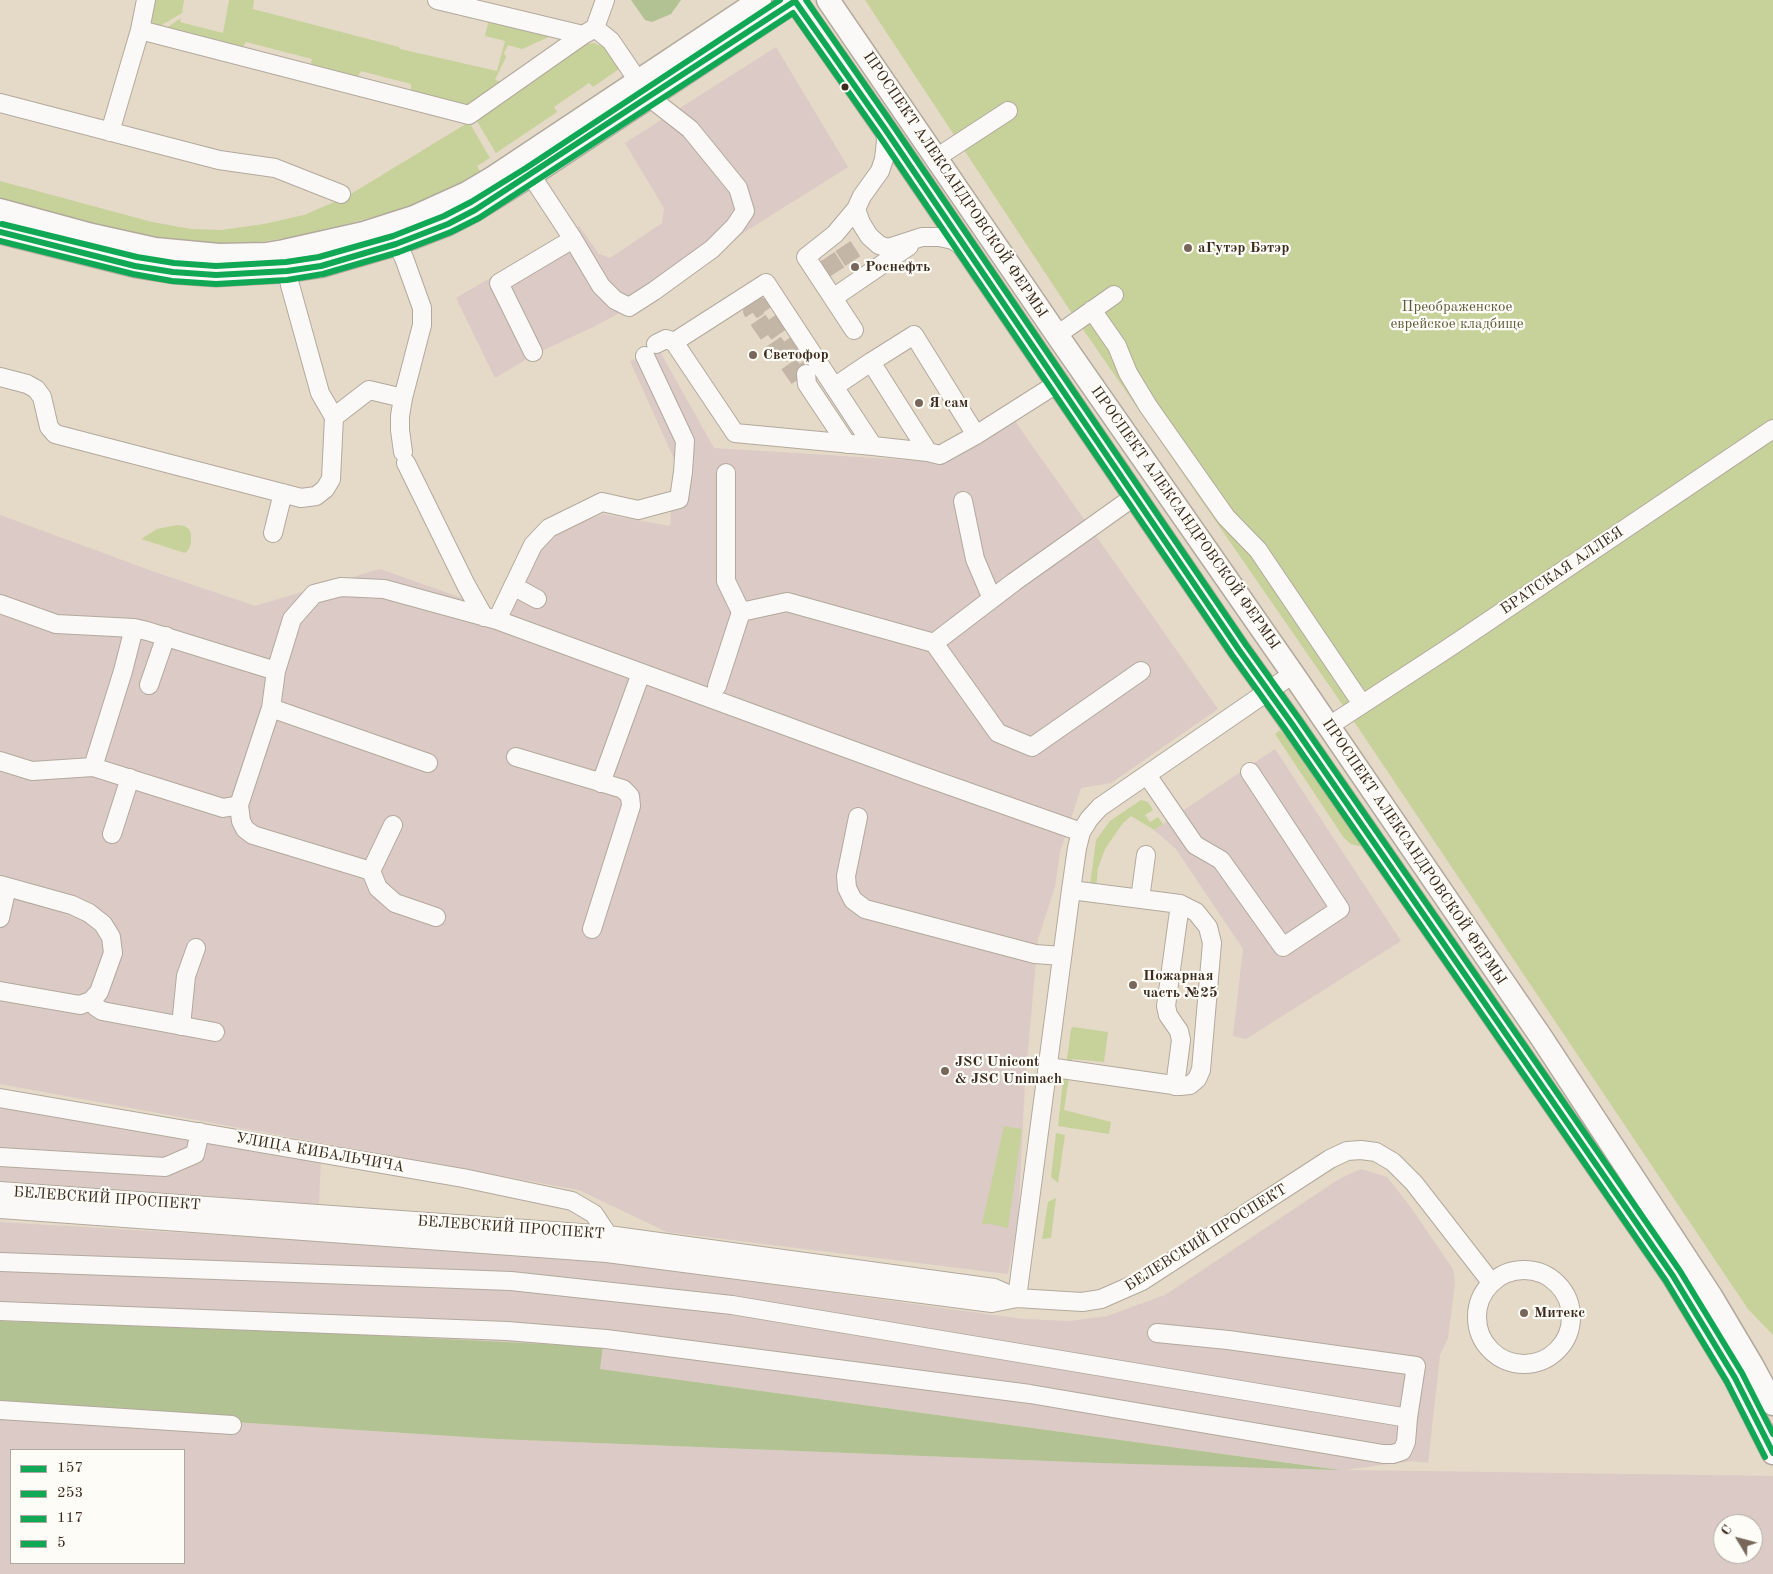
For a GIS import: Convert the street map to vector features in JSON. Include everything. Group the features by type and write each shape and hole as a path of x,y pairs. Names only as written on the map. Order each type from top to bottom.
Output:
{"main road":[{"path":"0,210 156,249 219,255 266,254 286,261 320,266 393,235 448,224 475,210 526,167 643,88 760,0"},
{"path":"643,88 795,0"},
{"name":"ПРОСПЕКТ АЛЕКСАНДРОВСКОЙ ФЕРМЫ","path":"795,0 1268,691 1687,1298 1735,1378 1773,1454"},
{"name":"ПРОСПЕКТ АЛЕКСАНДРОВСКОЙ ФЕРМЫ","path":"828,0 1057,335 1329,726 1540,1037 1711,1296 1752,1364 1773,1404"},
{"path":"0,232 135,266 173,272 216,275 286,261"}],"street":[{"path":"110,132 140,30 146,0"},
{"path":"437,0 589,32 611,41 643,88 690,129 738,188 745,211 735,226 712,249 629,307 615,300 601,286 574,239 526,167"},
{"path":"140,30 469,115 589,32 605,0"},
{"path":"0,103 219,160 275,168 341,194"},
{"path":"936,158 1008,110"},
{"path":"854,330 840,288 806,257 823,251 839,240 862,196 880,171 884,159 885,129"},
{"path":"856,209 869,236 879,245 888,248 922,237 939,237 953,240 965,248"},
{"path":"393,235 404,258 422,308 422,325 403,398 400,430 405,458 466,585 490,618"},
{"path":"840,288 860,271 922,237"},
{"path":"533,352 498,283 574,239"},
{"path":"0,377 27,384 36,389 42,397 48,427 55,434 301,498 316,496 325,489 331,479 334,417 320,393 286,261"},
{"path":"674,342 766,283 872,446"},
{"path":"1057,335 1114,295"},
{"path":"1092,310 1116,346 1128,372 1148,406 1226,517 1258,550 1356,708"},
{"path":"834,387 914,335 976,435"},
{"path":"490,618 513,586 533,545 549,528 602,502 638,510 679,499 684,472 685,441 650,350 666,339 674,342 735,433 928,452 940,455 976,435 1058,383"},
{"path":"871,362 928,452"},
{"path":"804,379 847,444"},
{"path":"334,417 370,390 403,398"},
{"name":"БРАТСКАЯ АЛЛЕЯ","path":"1329,726 1450,647 1773,429"},
{"path":"717,686 741,612 726,581 726,473"},
{"path":"273,533 283,493"},
{"path":"934,643 1135,496"},
{"path":"963,501 975,559 992,599"},
{"path":"513,586 538,599"},
{"path":"436,917 395,903 378,888 370,871 253,836 245,829 241,821 239,805 271,708 276,671 292,620 314,594 341,587 384,589 490,618 917,774 1082,832"},
{"path":"741,612 788,602 934,643 998,733 1032,747 1141,671"},
{"path":"0,604 56,624 134,628 166,636 276,671"},
{"path":"93,767 123,671 134,628"},
{"path":"149,685 166,636"},
{"path":"601,783 641,673"},
{"path":"1017,1298 1071,890 1077,848 1082,832 1089,819 1100,807 1293,674"},
{"path":"271,708 428,763"},
{"path":"516,757 624,789 630,796 631,806 592,929"},
{"path":"0,761 32,771 93,767 223,808 239,805"},
{"path":"1147,775 1195,845 1221,860 1283,947 1340,909 1250,772"},
{"path":"112,834 130,778"},
{"path":"858,818 846,876 847,888 853,900 865,909 1035,954 1062,956"},
{"path":"370,871 393,825"},
{"path":"1140,899 1146,854"},
{"path":"0,918 4,886 72,905 89,913 102,924 111,937 114,953 100,992 91,1001 80,1004 0,991"},
{"path":"1048,1067 1175,1086 1190,1085 1197,1079 1201,1070 1212,943 1208,927 1196,912 1180,904 1071,890"},
{"path":"1175,1086 1181,1040 1179,1031 1168,1015 1166,1006 1180,904"},
{"path":"181,1026 186,976 196,948"},
{"path":"91,1001 102,1011 215,1032"},
{"name":"УЛИЦА КИБАЛЬЧИЧА","path":"0,1098 463,1178 572,1201 594,1214 608,1235"},
{"path":"0,1157 165,1167 195,1154 200,1132"},
{"name":"БЕЛЕВСКИЙ ПРОСПЕКТ","path":"0,1209 607,1253 992,1303 1017,1298 1082,1302 1101,1299 1142,1281 1330,1159 1347,1151 1361,1150 1376,1152 1393,1162 1414,1183 1491,1282"},
{"name":"БЕЛЕВСКИЙ ПРОСПЕКТ","path":"0,1192 608,1235 994,1288 1017,1298"},
{"path":"607,1253 608,1235"},
{"path":"0,1262 511,1281 684,1300 741,1307 1408,1418"},
{"path":"1525,1270 1543,1274 1558,1285 1568,1300 1571,1319 1567,1337 1556,1352 1540,1362 1522,1365 1504,1361 1489,1350 1479,1334 1476,1316 1480,1298 1491,1282 1507,1272 1525,1270"},
{"path":"0,1311 507,1331 606,1339 1030,1394 1383,1454 1393,1454 1402,1451 1406,1442 1416,1366 1228,1340 1157,1333"},
{"path":"0,1410 232,1425"}],"shaded area":[{"path":"776,47 848,167 740,235 661,291 591,328 535,354 495,378 456,298 579,226 599,254 610,258 662,223 664,208 625,143"},
{"path":"659,350 714,448 939,462 1012,417 1218,709 1111,783 1081,788 1060,852 1055,887 1038,939 1025,1083 1018,1220 1008,1274 667,1232 579,1190 0,1084 0,515 152,571 255,606 380,569 507,614 524,572 551,534 603,514 670,526 675,461 630,361"},
{"path":"1275,749 1401,941 1246,1039 1233,1036 1243,949 1176,849 1154,830"},
{"path":"0,1108 321,1159 319,1204 0,1181"},
{"path":"1361,1169 1387,1177 1409,1205 1453,1269 1455,1283 1448,1338 1440,1355 1428,1463 1412,1461 1345,1470 1773,1476 1773,1574 0,1574 0,1407 497,1439 1099,1463 1334,1469 600,1369 603,1348 229,1328 0,1321 0,1222 533,1252 1023,1319 1070,1321 1107,1316 1165,1295 1339,1179"}],"green space":[{"path":"154,0 184,0 182,13 160,26 154,25 151,20"},
{"path":"229,0 254,0 253,9 399,47 400,49 497,71 505,41 485,36 489,19 566,39 549,37 522,49 508,45 504,53 506,57 495,80 503,82 465,106 411,92 411,84 361,71 356,80 310,68 312,59 246,42 243,47 240,47 166,28 181,18 180,22 223,33"},
{"path":"631,0 681,0 671,14 652,22 645,20"},
{"name":"Преображенское еврейское кладбище","path":"865,0 1773,0 1773,1335 1748,1309 1351,717 1069,309"},
{"path":"594,43 608,49 622,67 593,87 589,83 554,107 557,112 496,153 475,118 585,44"},
{"path":"469,122 490,158 477,166 481,173 409,207 307,235 259,242 213,243 171,240 148,237 0,199 0,181 152,222 191,229 221,230 264,224 304,215 346,197"},
{"path":"177,525 189,529 191,534 191,543 185,553 141,539 157,529"},
{"path":"1280,730 1290,741 1363,847 1351,844 1344,838 1275,734"},
{"path":"1141,800 1148,802 1153,810 1145,815 1150,822 1158,817 1163,824 1154,830 1131,816 1123,823 1105,849 1098,868 1096,888 1090,885 1096,840 1110,821"},
{"path":"1073,1027 1108,1032 1104,1062 1072,1059 1072,1062 1069,1062 1067,1059 1071,1029"},
{"path":"1067,1076 1069,1077 1064,1110 1111,1122 1109,1134 1058,1126 1063,1080"},
{"path":"1004,1126 1022,1129 1008,1228 986,1223 985,1225 982,1224"},
{"path":"1056,1133 1065,1135 1058,1183 1051,1177"},
{"path":"1056,1198 1051,1238 1042,1239 1048,1202"},
{"path":"0,1321 229,1328 603,1347 600,1369 1340,1470 1099,1463 497,1439 0,1407"}],"tunnel":[{"path":"843,246 856,266"},
{"path":"827,257 840,277"},
{"path":"799,379 752,311 759,306 806,374"}],"transit line":[{"name":"5","path":"2,224 137,257 174,263 216,266 286,262 319,257 393,236 444,216 471,202 526,168 780,0"},
{"name":"117","path":"806,0 1246,645 1680,1271 1742,1373 1773,1434"},
{"name":"157","path":"0,232 135,266 173,272 216,275 287,271 321,266 396,244 448,224 475,210 795,1 885,129 1239,650 1673,1276 1735,1378 1773,1453"},
{"name":"253","path":"0,241 133,274 172,281 216,284 287,280 323,274 399,252 451,232 479,218 793,13 878,134 1232,655 1666,1281 1727,1382 1765,1457"}],"place":[{"name":"аГутэр Бэтэр","path":"1188,248"},
{"name":"Роснефть","path":"855,267"},
{"name":"Светофор","path":"753,355"},
{"name":"Я сам","path":"919,403"},
{"name":"Пожарная часть №25","path":"1133,985"},
{"name":"JSC Unicont & JSC Unimach","path":"945,1071"},
{"name":"Митекс","path":"1524,1313"}]}
